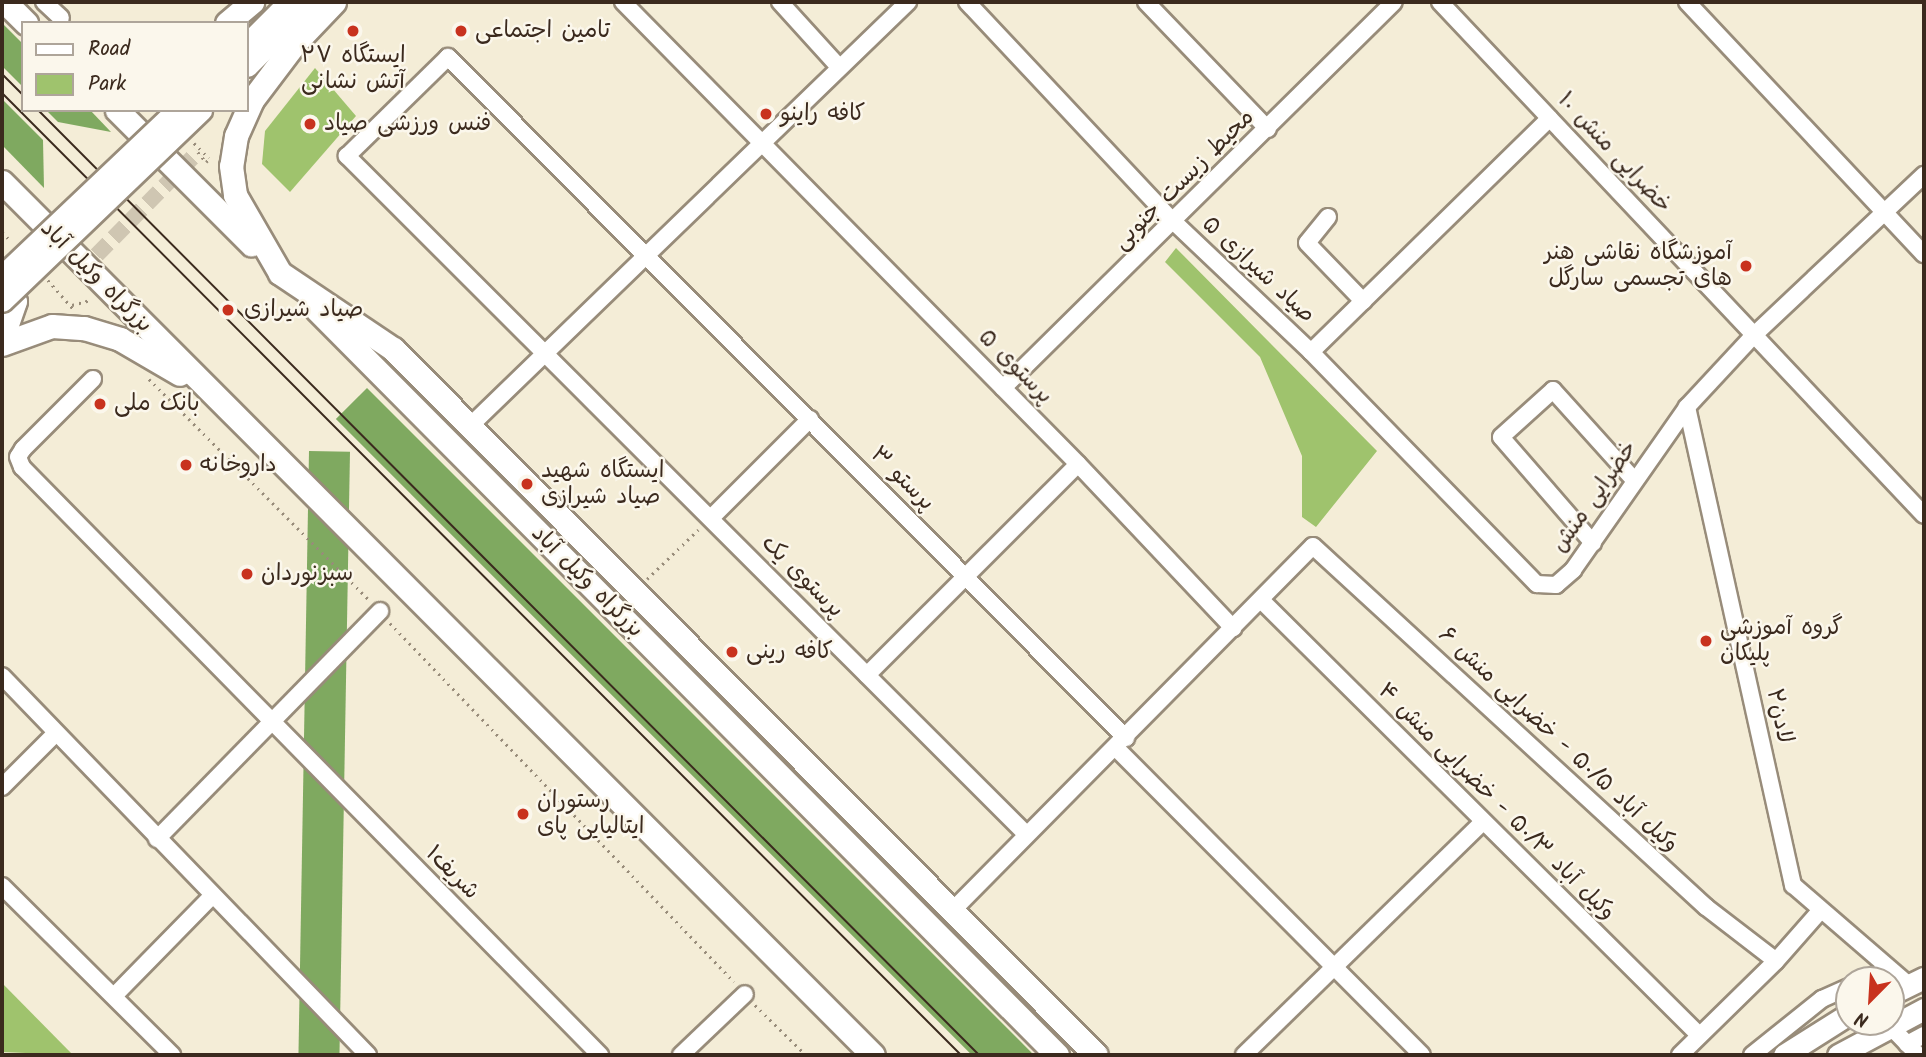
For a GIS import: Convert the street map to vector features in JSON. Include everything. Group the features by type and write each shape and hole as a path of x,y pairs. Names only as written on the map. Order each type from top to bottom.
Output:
{"highway":[{"path":"5,2 20,15"},
{"path":"229,21 252,2"},
{"path":"250,100 295,43 334,2"},
{"name":"بزرگراه وکیل آباد","path":"119,112 1057,1055"},
{"path":"245,112 236,136 231,166 235,195 247,224 280,273 393,349 1096,1055"},
{"name":"بزرگراه وکیل آباد","path":"2,182 873,1055"},
{"path":"2,282 15,301 2,338"},
{"path":"2,344 52,326 84,328 120,339 206,389"},
{"path":"985,944 1001,999"}],"main road":[{"path":"250,56 289,2"},
{"path":"250,56 311,2"},
{"path":"2,276 175,112"},
{"path":"2,301 199,112"},
{"path":"1905,1019 1923,1011"},
{"path":"1784,1055 1835,1023"},
{"path":"1838,1055 1872,1036"}],"street":[{"path":"44,2 61,18"},
{"name":"پرستوی ۵","path":"625,2 1078,464 1233,628"},
{"path":"780,2 838,66"},
{"path":"470,426 760,141 908,2"},
{"name":"صیاد شیرازی ۵","path":"967,2 1173,221 1311,352 1404,447"},
{"path":"1146,2 1268,129"},
{"name":"محیط زیست جنوبی","path":"1003,388 1394,2"},
{"name":"خضرایی منش ۱۰","path":"1440,2 1924,515"},
{"path":"1687,2 1924,254"},
{"name":"پرستوی یک","path":"448,57 347,156 1026,834"},
{"name":"پرستو ۳","path":"448,57 647,252 967,576 1334,968 1422,1055"},
{"path":"1311,352 1550,118"},
{"name":"خضرایی منش","path":"1404,447 1536,584 1556,585 1593,543 1633,479 1687,407 1753,336 1924,175"},
{"path":"1328,218 1307,243 1363,301"},
{"name":"شریف١","path":"93,379 18,457 22,467 600,1055"},
{"path":"1593,543 1501,437 1553,390 1633,479"},
{"name":"لادن۲","path":"1687,407 1793,885 1819,912 1885,966"},
{"path":"711,518 810,419"},
{"path":"867,675 1078,464"},
{"name":"وکیل آباد ۵۰/۵ - خضرایی منش ۶","path":"1261,600 1313,546 1706,907 1776,961"},
{"path":"952,911 1261,600"},
{"name":"وکیل آباد ۵۰/۳ - خضرایی منش ۴","path":"1261,600 1699,1035"},
{"path":"157,839 380,611"},
{"path":"2,676 368,1055"},
{"path":"2,787 56,733"},
{"path":"1244,1055 1483,822"},
{"path":"2,886 172,1055"},
{"path":"114,996 212,896"},
{"path":"1680,1055 1776,961 1819,912"},
{"path":"1752,1055 1822,999 1835,993"},
{"path":"681,1055 745,994"},
{"path":"1899,1036 1912,1050 1924,1035"}],"path":[{"path":"198,152 206,162"},
{"path":"72,305 92,299"},
{"path":"634,592 711,518"},
{"path":"745,994 806,1055"}],"green space":[{"path":"2,23 21,42 21,85 2,66"},
{"name":"فنس ورزشی صیاد","path":"315,68 356,116 290,192 262,164 265,131"},
{"path":"2,99 43,140 44,188 2,145"},
{"path":"48,112 92,112 111,132 58,122"},
{"path":"1176,248 1377,451 1316,527 1302,517 1302,456 1260,357 1165,262"},
{"path":"367,388 1032,1053 1029,1055 972,1055 336,419"},
{"path":"309,451 350,452 339,1055 298,1055"},
{"path":"2,983 73,1055 2,1052"}],"tunnel":[{"path":"80,272 198,152"}],"tram line":[{"path":"2,74 21,93"},
{"path":"2,93 961,1055"},
{"path":"40,112 979,1055"}],"place":[{"name":"ایستگاه ۲۷ آتش نشانی","path":"353,31"},
{"name":"تامین اجتماعی","path":"461,31"},
{"name":"کافه راینو","path":"766,114"},
{"name":"فنس ورزشی صیاد","path":"310,124"},
{"name":"آموزشگاه نقاشی هنر های تجسمی سارگل","path":"1746,266"},
{"name":"صیاد شیرازی","path":"228,310"},
{"name":"بانک ملی","path":"100,404"},
{"name":"داروخانه","path":"186,465"},
{"name":"ایستگاه شهید صیاد شیرازی","path":"527,484"},
{"name":"سبزنوردان","path":"247,574"},
{"name":"گروه آموزشی پلیکان","path":"1706,641"},
{"name":"کافه رینی","path":"732,652"},
{"name":"رستوران ایتالیایی پای","path":"523,814"}]}
